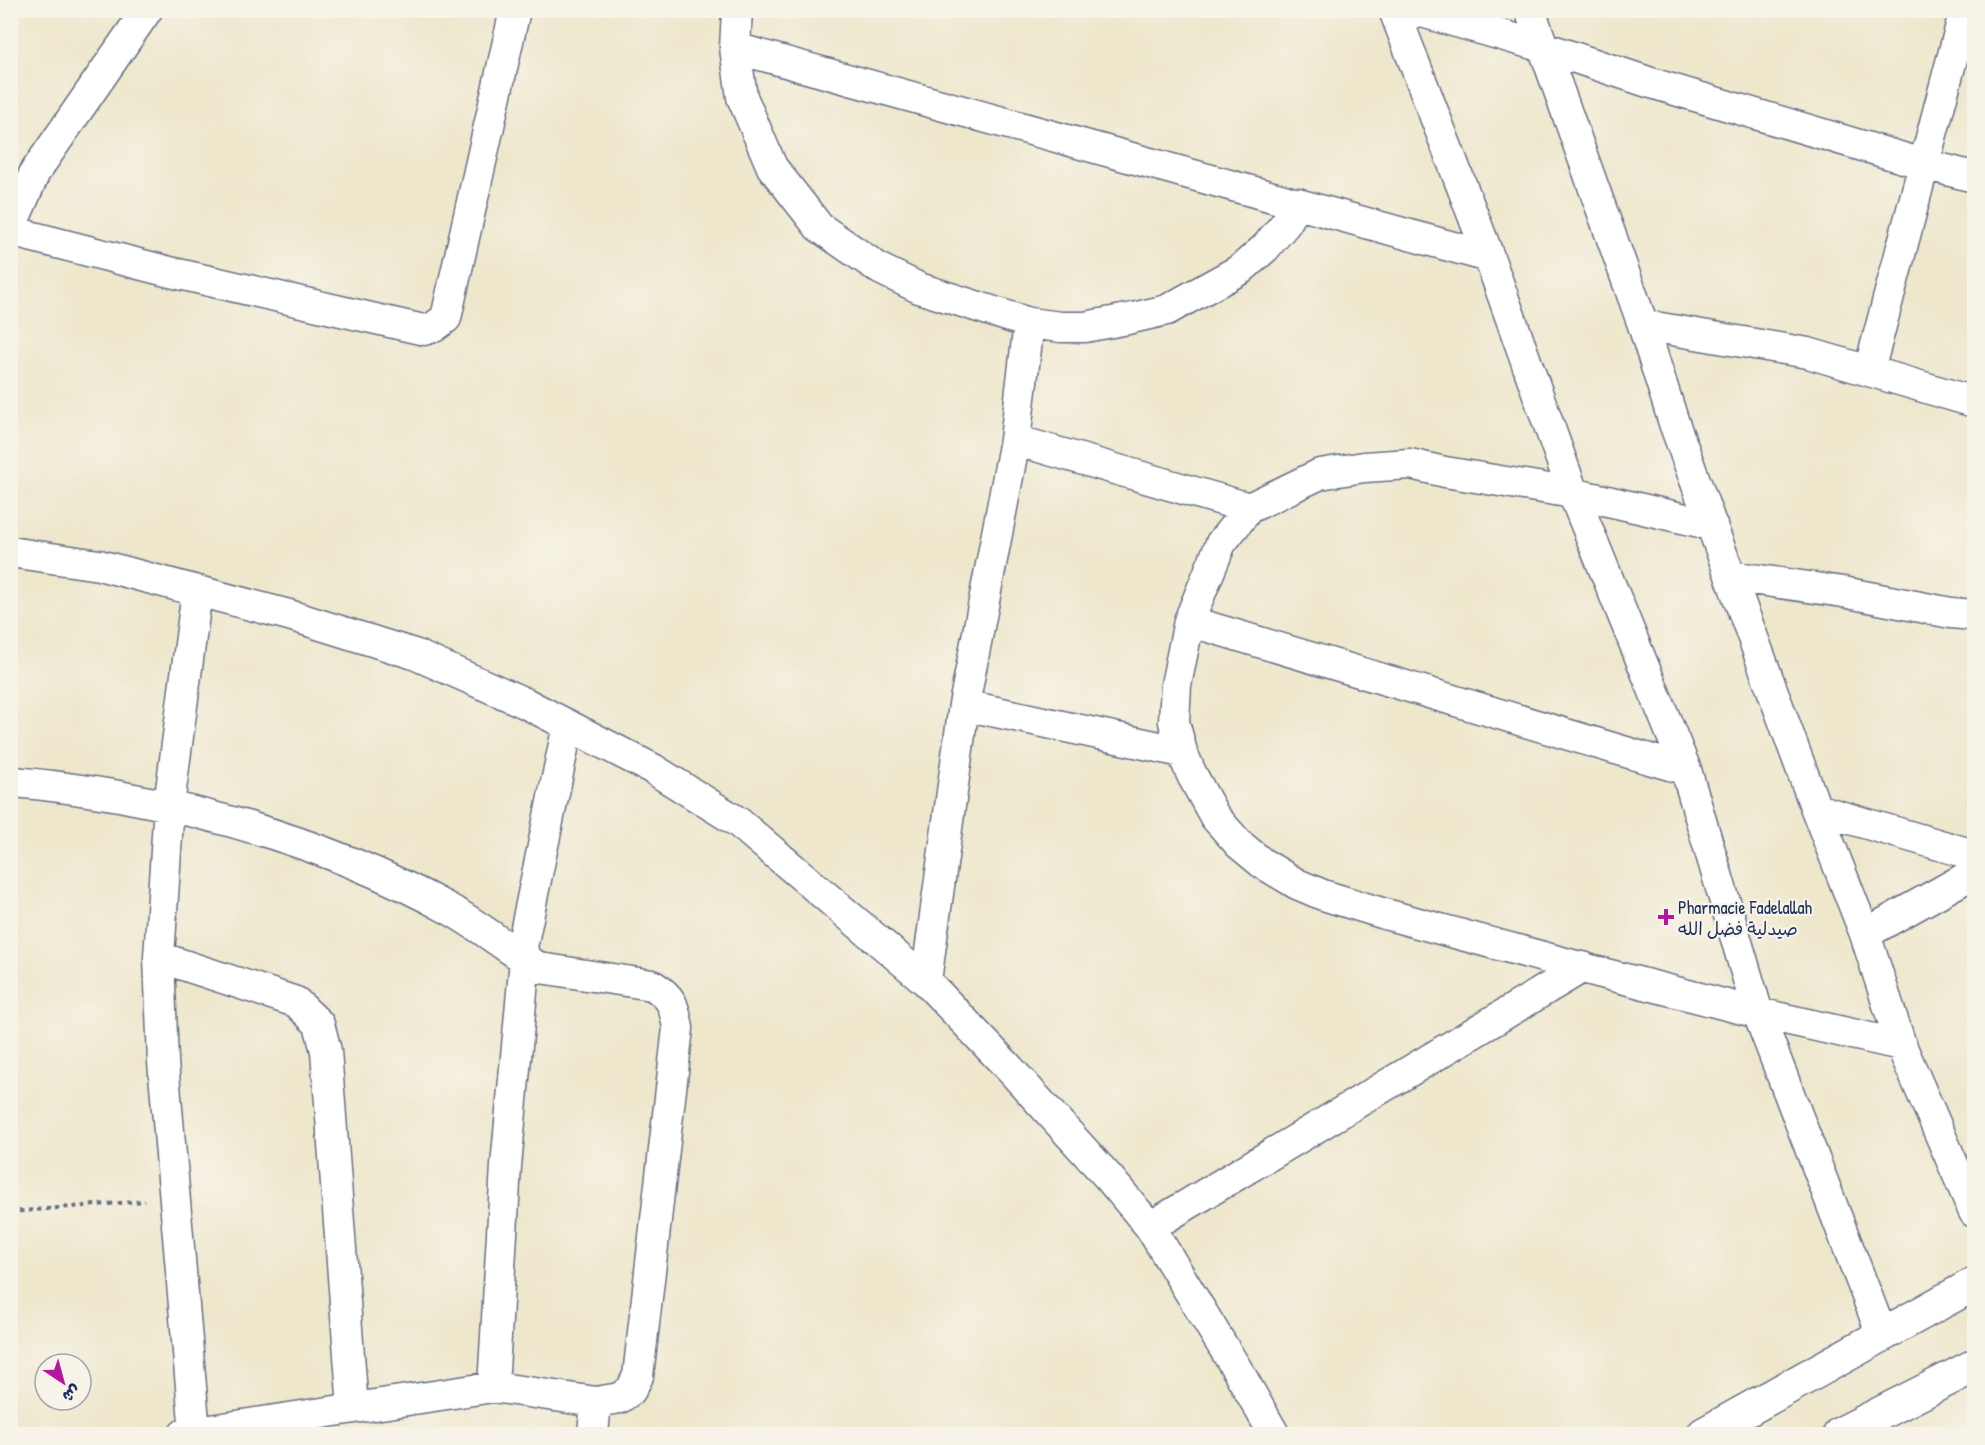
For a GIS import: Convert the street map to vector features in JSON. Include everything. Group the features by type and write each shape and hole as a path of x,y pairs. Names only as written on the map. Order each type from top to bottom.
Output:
{"street":[{"path":"147,10 35,172 10,230 227,285 424,330 434,327 446,318 515,10"},
{"path":"737,10 735,48 742,97 772,167 819,227 880,269 919,288 1029,323 1060,327 1085,327 1167,310 1241,269 1272,240 1298,203"},
{"path":"1394,10 1489,257 1573,493 1686,770 1758,1013 1882,1335"},
{"path":"1415,10 1543,47 1648,82 1974,177"},
{"path":"1530,10 1643,325 1674,423 1816,809 1865,934 1901,1045 1974,1212"},
{"path":"1869,371 1965,10"},
{"path":"735,48 1489,257"},
{"path":"926,981 964,705 1015,440 1029,323"},
{"path":"1643,325 1808,353 1974,402"},
{"path":"1015,440 1249,508"},
{"path":"1712,525 1573,493 1410,464 1364,467 1320,474 1249,508 1221,543 1190,621 1176,685 1174,722 1182,752 1191,775 1215,817 1239,844 1262,863 1297,884 1323,895 1385,914 1758,1013 1901,1045"},
{"path":"10,552 99,565 289,615 414,654 525,703 653,769 738,822 926,981 1009,1068 1150,1227 1274,1434"},
{"path":"1731,576 1843,592 1951,613 1974,615"},
{"path":"10,782 51,784 169,805 267,832 350,862 450,909 540,968 652,985 665,993 675,1010 678,1028 638,1376 631,1390 620,1398 596,1402 493,1387 190,1434 175,1199 163,1062 159,957 169,805 197,591"},
{"path":"1190,621 1686,770"},
{"path":"964,705 1182,752"},
{"path":"493,1387 506,1166 525,959 522,947 568,725"},
{"path":"1816,809 1974,855"},
{"path":"1865,934 1974,873"},
{"path":"159,957 296,1002 319,1024 326,1051 353,1408"},
{"path":"1150,1227 1583,967"},
{"path":"1704,1434 1974,1284"},
{"path":"1840,1434 1974,1366"},
{"path":"592,1434 596,1402"}],"path":[{"path":"10,1212 175,1199"}],"place":[{"name":"Pharmacie Fadelallah صيدلية فضل الله","path":"1666,917"}]}
